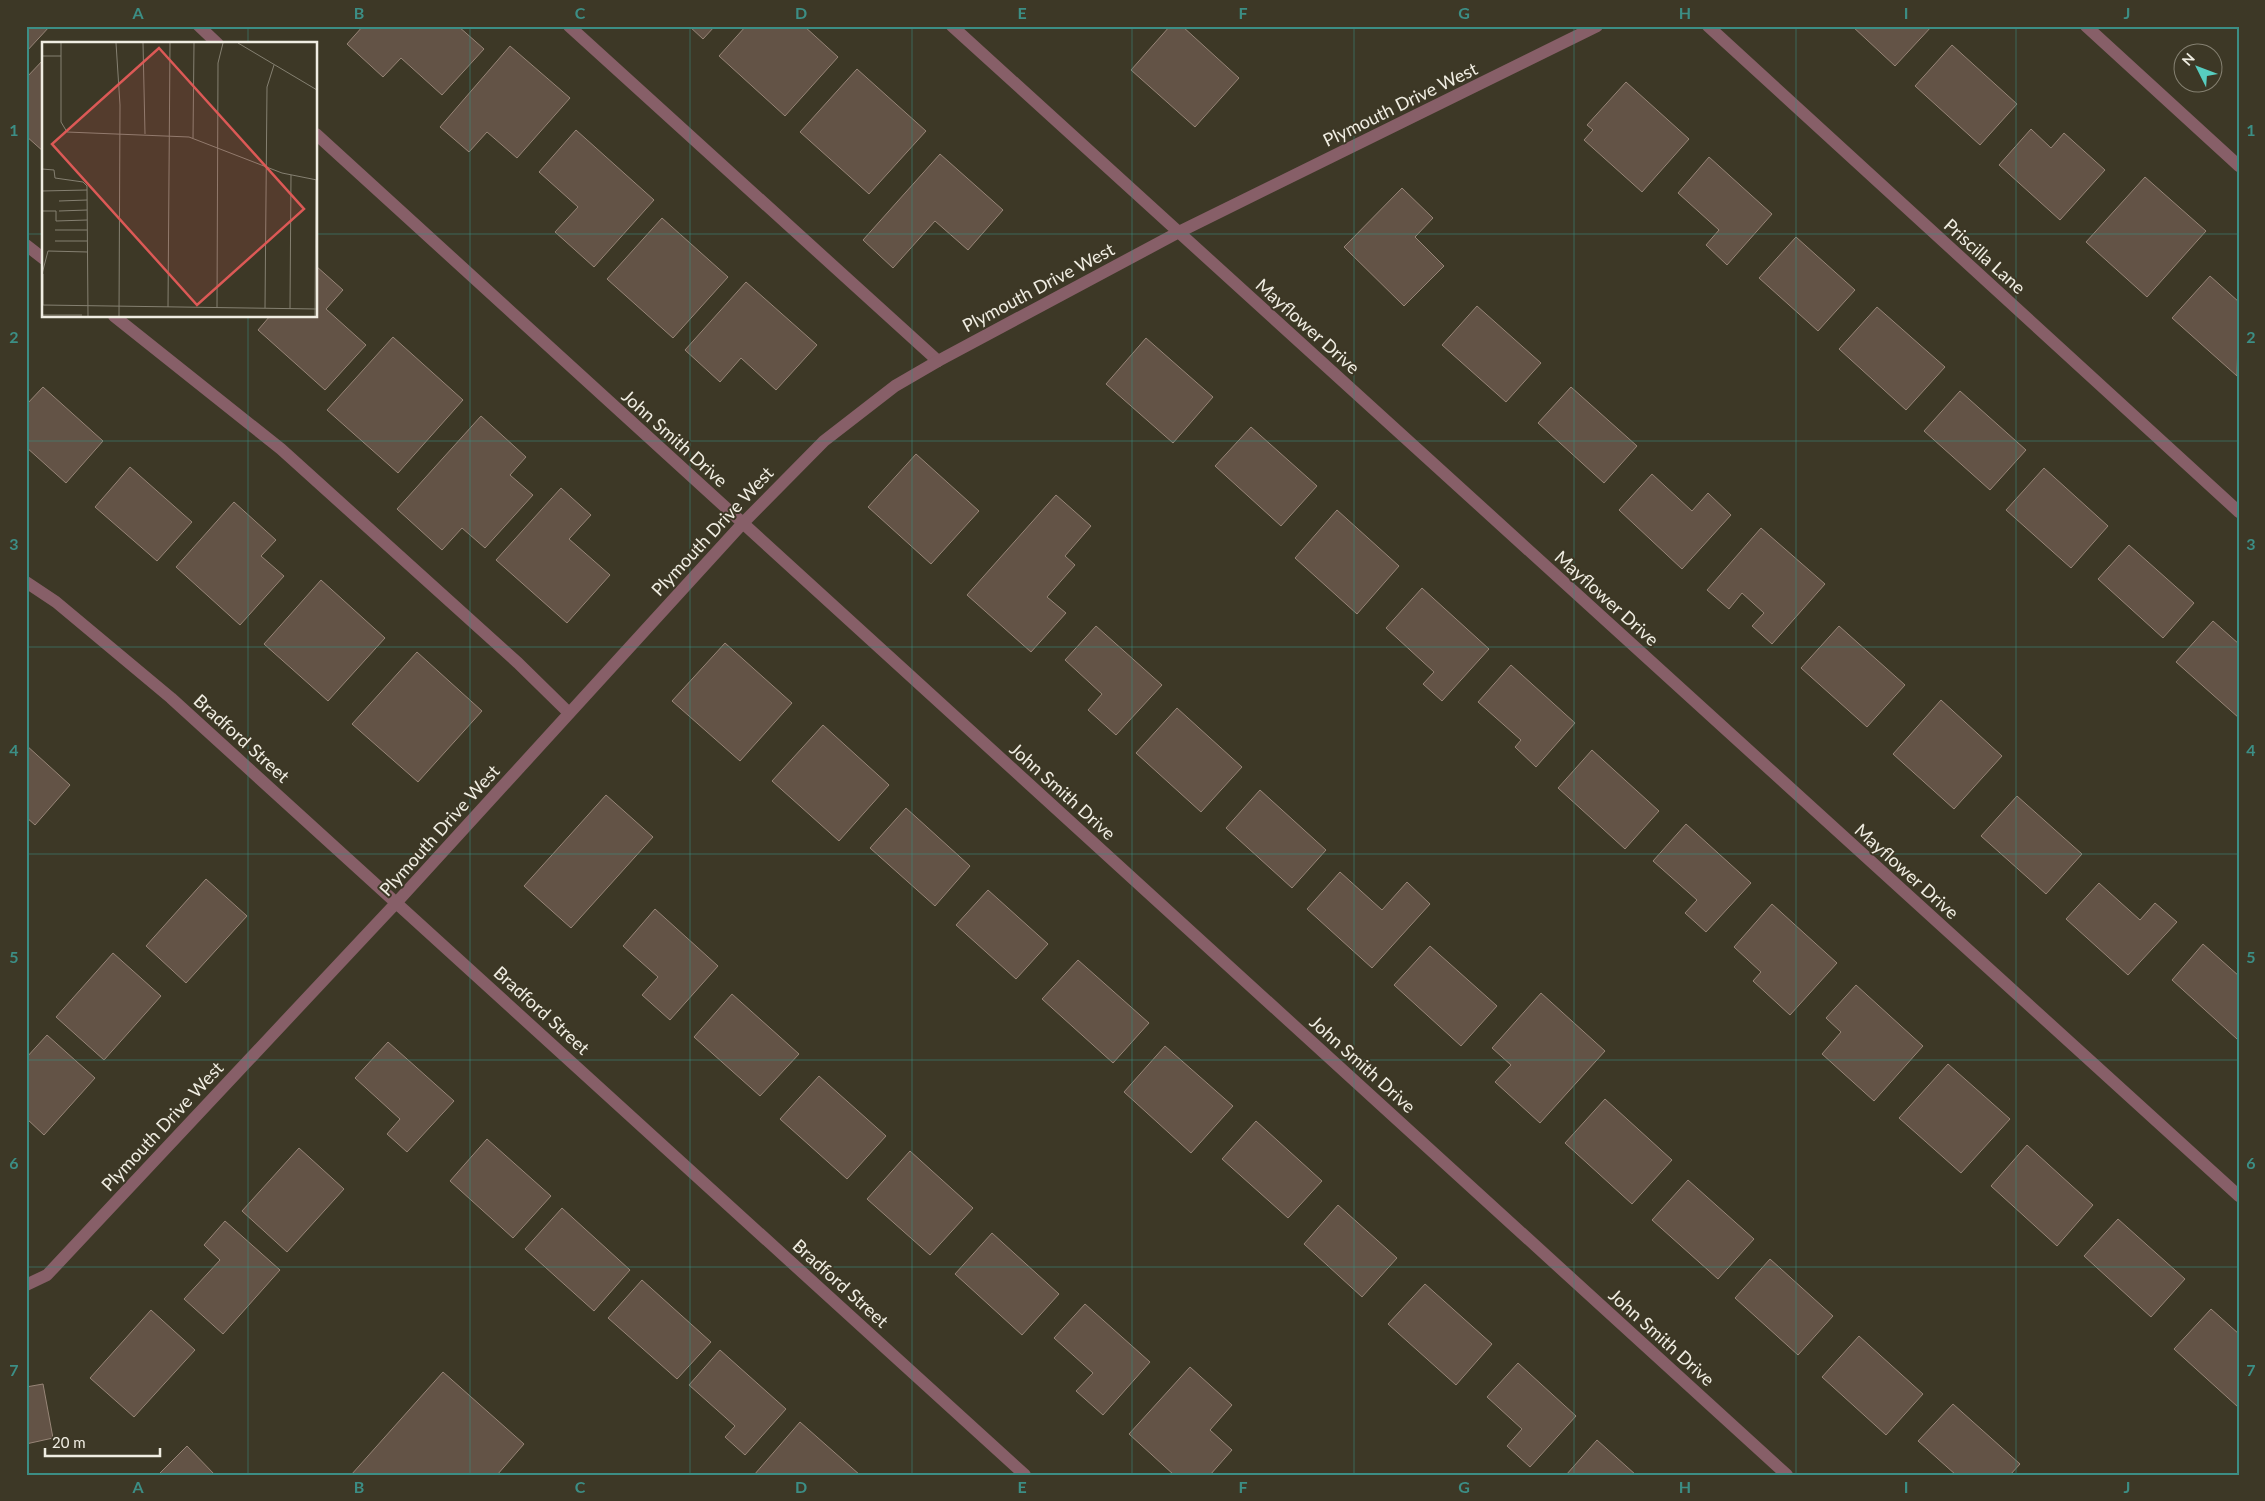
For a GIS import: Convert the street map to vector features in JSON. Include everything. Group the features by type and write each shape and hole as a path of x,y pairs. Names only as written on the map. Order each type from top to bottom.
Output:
{"street":[{"path":"198,26 216,42"},
{"path":"569,26 938,360"},
{"name":"Mayflower Drive","path":"952,26 2239,1196"},
{"name":"Plymouth Drive West","path":"26,1285 47,1275 397,902 743,523 824,440 895,386 938,360 1179,232 1597,26"},
{"name":"Priscilla Lane","path":"1708,26 2239,512"},
{"path":"2086,26 2239,166"},
{"name":"John Smith Drive","path":"318,136 1787,1475"},
{"path":"26,245 42,257"},
{"path":"117,318 281,449 518,662 569,713"},
{"name":"Bradford Street","path":"26,582 56,602 172,698 1025,1475"}],"building":[{"path":"26,26 50,26 26,52"},
{"path":"363,26 458,26 484,49 442,95 401,58 383,77 347,44"},
{"path":"689,26 715,26 703,39"},
{"path":"746,26 804,26 838,57 785,116 719,56"},
{"path":"1170,26 1182,26 1239,78 1195,127 1131,70"},
{"path":"1852,26 1932,26 1895,66"},
{"path":"1952,45 2017,104 1980,145 1915,86"},
{"path":"510,46 570,98 517,158 487,132 469,152 440,127"},
{"path":"42,61 42,150 26,136 26,78"},
{"path":"857,69 926,131 869,194 800,132"},
{"path":"1626,82 1689,139 1642,192 1584,140 1593,130 1587,125"},
{"path":"2031,129 2051,148 2064,133 2105,170 2060,220 1999,165"},
{"path":"576,130 654,200 594,267 555,232 578,207 539,172"},
{"path":"940,154 1003,210 968,250 935,221 893,268 863,240"},
{"path":"1709,157 1772,214 1727,265 1706,245 1719,230 1678,193"},
{"path":"2145,177 2206,231 2147,297 2086,242"},
{"path":"1402,188 1433,218 1415,237 1444,266 1404,306 1344,247"},
{"path":"662,218 728,277 673,338 607,279"},
{"path":"1796,237 1855,290 1818,331 1759,278"},
{"path":"318,268 343,290 326,309 366,345 325,390 258,330 268,318 318,318"},
{"path":"2210,276 2239,302 2237,376 2172,318"},
{"path":"746,282 817,345 776,390 741,358 720,382 685,350"},
{"path":"1477,306 1541,363 1506,402 1442,345"},
{"path":"1877,307 1945,367 1906,410 1839,349"},
{"path":"393,337 463,400 398,473 327,410"},
{"path":"1146,338 1213,397 1173,443 1106,384"},
{"path":"43,387 103,441 66,483 26,447 26,405"},
{"path":"1571,387 1637,446 1604,483 1538,423"},
{"path":"1960,391 2026,450 1990,490 1924,431"},
{"path":"481,416 526,457 510,475 533,495 485,548 462,528 442,550 397,509"},
{"path":"1251,427 1317,486 1281,526 1215,466"},
{"path":"916,454 979,511 931,564 868,507"},
{"path":"130,467 192,522 157,561 95,507"},
{"path":"2044,468 2108,526 2071,568 2006,510"},
{"path":"1652,474 1692,511 1708,493 1731,515 1682,569 1619,510"},
{"path":"561,488 591,515 569,539 610,575 567,623 496,560"},
{"path":"1056,495 1091,526 1065,556 1075,565 1047,597 1066,613 1031,652 967,595"},
{"path":"234,502 276,540 261,556 284,576 240,625 176,567"},
{"path":"1337,510 1399,566 1357,614 1295,558"},
{"path":"1761,528 1825,584 1772,644 1752,626 1764,613 1742,593 1729,609 1707,590"},
{"path":"2129,545 2194,603 2163,638 2098,579"},
{"path":"321,580 385,638 328,701 264,644"},
{"path":"1422,588 1489,649 1442,701 1423,684 1434,672 1386,628"},
{"path":"2213,621 2239,644 2239,718 2176,662"},
{"path":"1096,626 1162,685 1116,735 1088,710 1102,694 1065,660"},
{"path":"1839,626 1905,685 1867,727 1801,668"},
{"path":"725,643 792,703 740,761 672,701"},
{"path":"417,652 482,711 418,782 352,724"},
{"path":"1511,665 1575,723 1536,767 1515,747 1521,740 1478,702"},
{"path":"1941,700 2002,756 1954,809 1893,754"},
{"path":"1177,708 1242,767 1201,812 1136,753"},
{"path":"823,725 889,785 839,841 772,781"},
{"path":"26,745 70,785 35,825 26,817"},
{"path":"1592,750 1659,811 1625,849 1558,788"},
{"path":"1260,790 1326,850 1292,888 1226,828"},
{"path":"606,795 653,837 571,928 524,886"},
{"path":"2017,796 2082,854 2046,894 1981,836"},
{"path":"906,808 970,866 935,906 870,848"},
{"path":"1686,824 1751,883 1706,932 1685,913 1697,900 1653,861"},
{"path":"1340,872 1382,910 1407,882 1430,904 1372,968 1307,909"},
{"path":"206,879 247,916 186,983 146,946"},
{"path":"2099,883 2140,920 2155,903 2177,922 2128,975 2066,919"},
{"path":"988,890 1048,944 1016,979 956,925"},
{"path":"1772,904 1837,963 1790,1015 1753,981 1761,972 1734,947"},
{"path":"655,909 718,966 670,1020 642,995 658,977 623,946"},
{"path":"2203,944 2239,976 2239,1037 2237,1039 2172,980"},
{"path":"1430,946 1497,1006 1461,1046 1394,985"},
{"path":"113,953 161,996 104,1060 56,1017"},
{"path":"1078,960 1149,1023 1113,1063 1042,999"},
{"path":"1856,985 1923,1046 1874,1101 1822,1054 1841,1032 1826,1018"},
{"path":"1541,993 1605,1051 1540,1123 1495,1082 1511,1065 1492,1048"},
{"path":"732,994 799,1054 760,1096 694,1037"},
{"path":"47,1035 95,1078 44,1135 26,1118 26,1058"},
{"path":"388,1042 454,1101 407,1152 387,1134 400,1119 355,1078"},
{"path":"1165,1046 1233,1106 1191,1153 1124,1092"},
{"path":"1948,1064 2010,1119 1961,1173 1899,1118"},
{"path":"819,1076 886,1136 847,1179 780,1119"},
{"path":"1605,1099 1672,1160 1632,1204 1565,1143"},
{"path":"1256,1121 1322,1181 1288,1218 1222,1159"},
{"path":"487,1139 551,1196 513,1238 450,1181"},
{"path":"2027,1145 2093,1205 2057,1246 1991,1186"},
{"path":"299,1148 344,1189 287,1252 242,1211"},
{"path":"910,1151 973,1208 930,1255 867,1199"},
{"path":"1688,1180 1754,1239 1718,1279 1652,1220"},
{"path":"1338,1205 1397,1258 1362,1297 1304,1244"},
{"path":"562,1208 630,1270 594,1311 525,1249"},
{"path":"2118,1219 2185,1279 2151,1317 2084,1256"},
{"path":"225,1221 280,1270 223,1334 184,1299 220,1260 204,1245"},
{"path":"992,1233 1059,1294 1022,1335 955,1274"},
{"path":"1770,1259 1833,1316 1798,1355 1735,1298"},
{"path":"642,1280 711,1342 677,1379 608,1318"},
{"path":"1425,1284 1492,1344 1456,1385 1388,1324"},
{"path":"1085,1304 1150,1362 1103,1415 1076,1391 1093,1373 1054,1338"},
{"path":"2211,1309 2239,1334 2238,1407 2174,1349"},
{"path":"151,1310 195,1350 134,1417 90,1378"},
{"path":"1859,1336 1923,1394 1886,1435 1822,1377"},
{"path":"720,1350 786,1409 745,1455 725,1437 735,1426 689,1385"},
{"path":"1518,1363 1576,1416 1530,1467 1507,1446 1522,1429 1487,1397"},
{"path":"1190,1367 1232,1405 1210,1430 1232,1450 1210,1475 1174,1475 1129,1434"},
{"path":"443,1372 524,1444 497,1475 351,1475"},
{"path":"43,1384 53,1438 26,1444 26,1387"},
{"path":"1953,1404 2020,1464 2010,1475 1956,1475 1918,1441"},
{"path":"800,1422 860,1475 754,1475"},
{"path":"1597,1440 1636,1475 1566,1475"},
{"path":"187,1446 215,1475 158,1475"}]}
